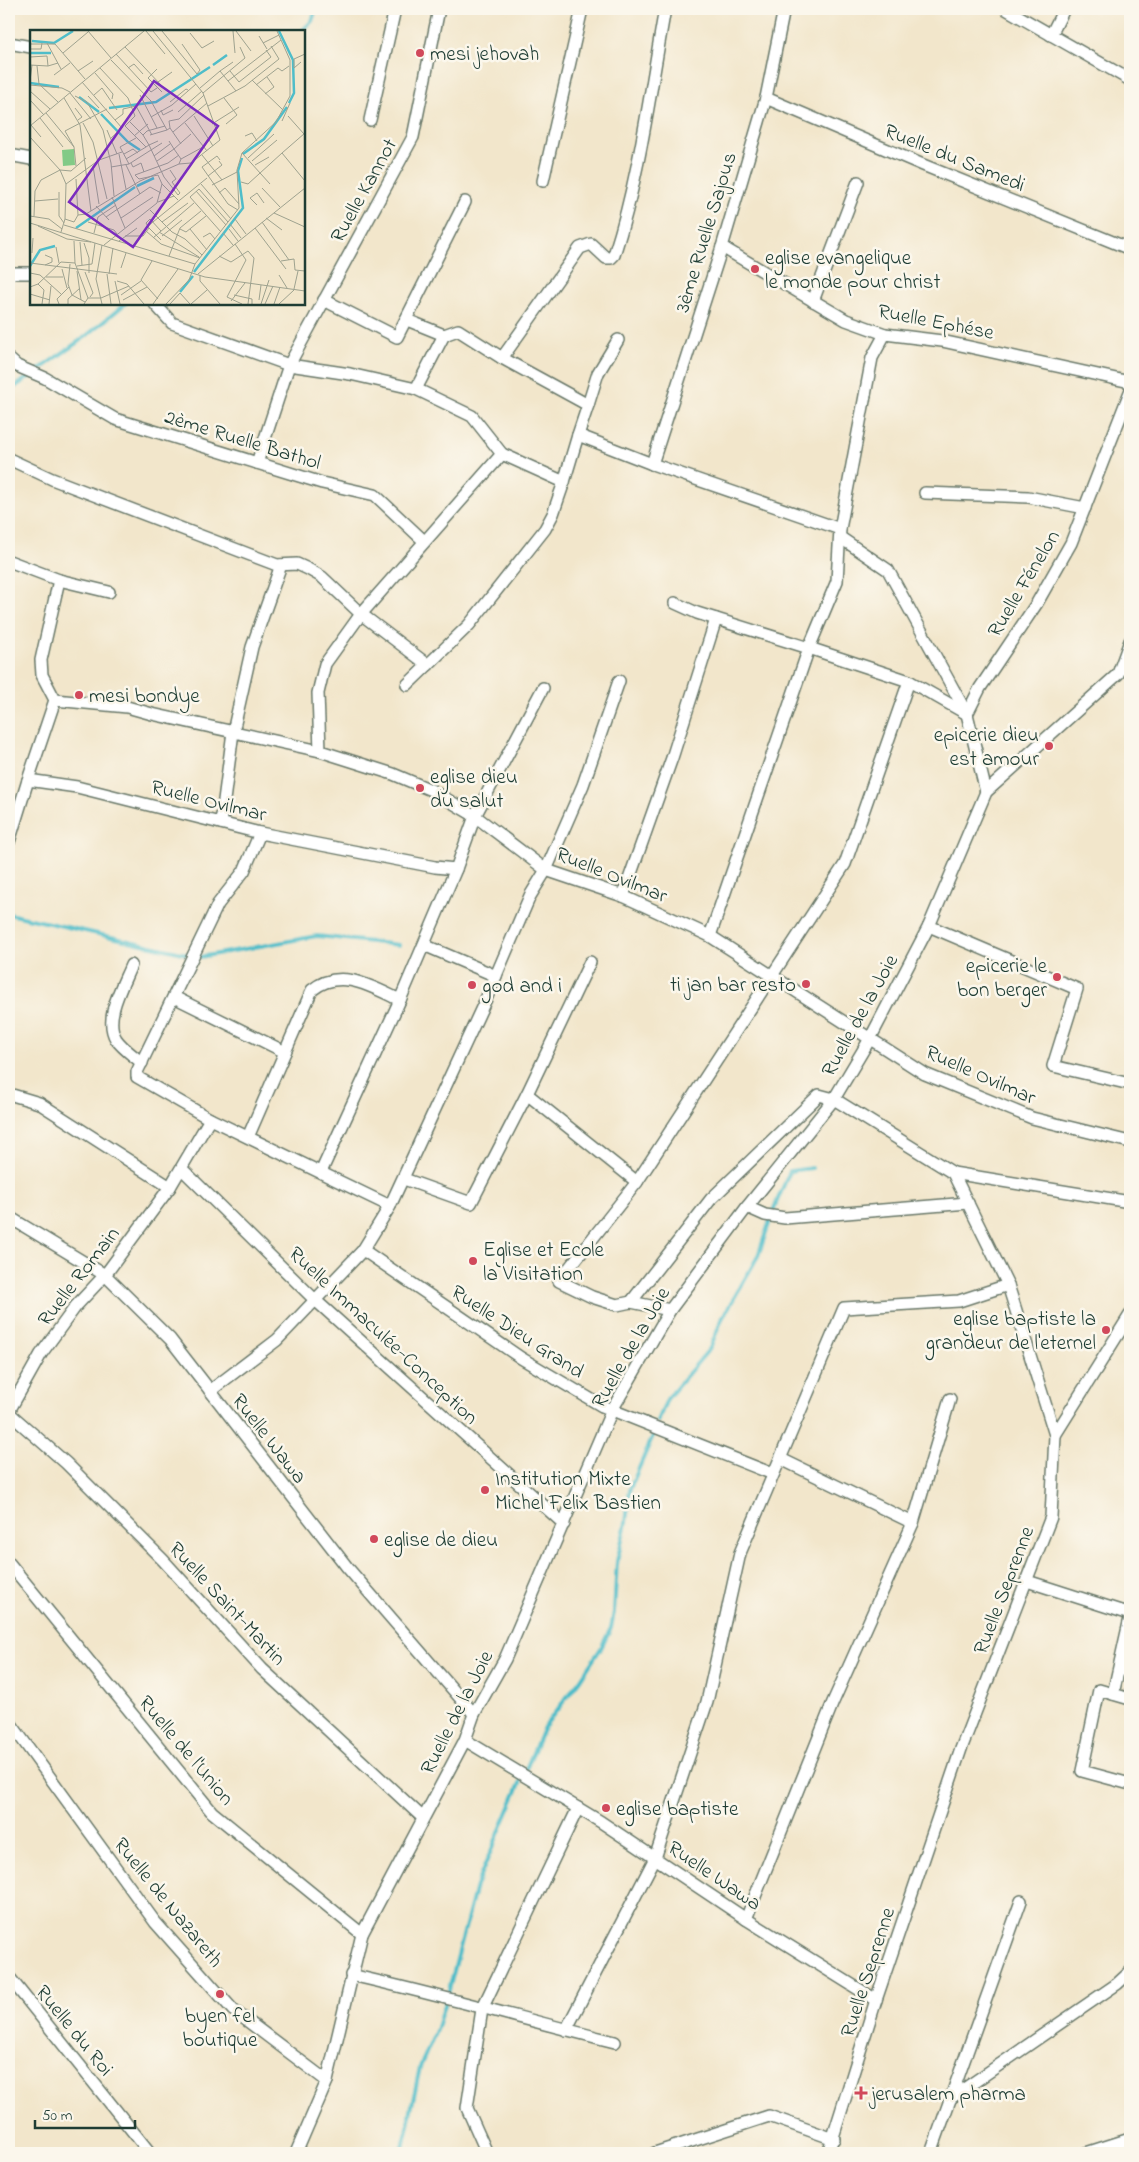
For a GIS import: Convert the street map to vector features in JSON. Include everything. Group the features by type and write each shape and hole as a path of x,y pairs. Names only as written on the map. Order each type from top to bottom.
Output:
{"street":[{"path":"370,120 395,9"},
{"name":"Ruelle Kannot","path":"257,463 289,365 413,137 439,9"},
{"path":"543,180 582,9"},
{"path":"502,358 580,248 591,244 606,258 611,258 614,255 626,217 636,171 665,9"},
{"name":"3ème Ruelle Sajous","path":"652,464 722,248 766,98 784,9"},
{"path":"1006,9 1130,80"},
{"path":"1051,35 1064,9"},
{"path":"9,43 30,47"},
{"name":"Ruelle du Samedi","path":"766,98 923,165 1130,249"},
{"path":"9,155 30,159"},
{"path":"813,301 858,182"},
{"path":"324,300 397,337 465,202"},
{"name":"Ruelle Ephése","path":"722,248 846,320 884,334 942,341 1130,382"},
{"path":"9,273 30,273"},
{"path":"156,305 172,323 289,365 350,374 416,389 472,416 502,454 564,482"},
{"path":"407,320 444,335 458,330 502,358 588,405"},
{"path":"710,936 809,648 837,581 840,534 872,358 884,334"},
{"path":"416,389 444,335"},
{"path":"407,685 469,625 545,529 553,514 564,482 598,373 618,340"},
{"name":"2ème Ruelle Bathol","path":"13,362 115,419 322,483 375,496 424,541"},
{"name":"Ruelle Fénelon","path":"968,714 980,688 1037,603 1071,543 1130,392"},
{"path":"578,436 840,534 888,570 968,714 986,792"},
{"path":"320,750 318,693 325,664 361,614 502,454"},
{"path":"9,459 52,479 281,565 297,564 308,569 322,578 361,614 428,665"},
{"path":"926,493 1028,497 1085,508"},
{"path":"9,561 58,580 109,592"},
{"path":"221,823 233,732 252,647 281,565"},
{"path":"10,835 55,700 42,675 41,660 58,580"},
{"path":"675,603 716,619 909,681 968,714"},
{"path":"624,896 672,758 716,619"},
{"name":"Ruelle de la Joie","path":"296,2153 327,2081 362,1934 422,1817 465,1740 474,1714 505,1659 612,1410 670,1310 746,1207 834,1099 871,1037 929,926 986,792 1118,674 1130,641"},
{"path":"210,1391 277,1340 314,1299 363,1250 390,1206 496,976 530,896 546,870 583,785 619,681"},
{"path":"670,1310 631,1302 617,1305 559,1281 637,1182 773,977 845,864 909,681"},
{"path":"321,1172 424,945 456,869 475,816 542,688"},
{"name":"Ruelle Ovilmar","path":"55,700 127,707 320,750 393,774 431,790 475,816 546,870 624,896 710,936 871,1037 926,1074 1032,1118 1130,1142"},
{"name":"Ruelle Ovilmar","path":"28,780 77,786 260,833 435,867 456,869"},
{"path":"260,833 244,871 218,904 137,1072 137,1077 210,1119 390,1206"},
{"path":"929,926 1077,989 1053,1066 1130,1084"},
{"path":"424,945 496,976"},
{"path":"404,1179 470,1204 527,1094 590,962"},
{"path":"131,965 112,1016 112,1027 116,1039 142,1063"},
{"path":"248,1137 312,990 320,983 331,979 359,981 400,1000"},
{"path":"174,997 285,1052"},
{"path":"9,1094 40,1103 170,1187"},
{"path":"527,1094 637,1182"},
{"path":"631,1302 711,1199 819,1095 834,1099 953,1173 1130,1202"},
{"name":"Ruelle Romain","path":"9,1412 41,1354 76,1306 105,1275 170,1187 210,1119"},
{"name":"Ruelle Immaculée-Conception","path":"182,1169 314,1299 564,1524"},
{"name":"Ruelle Seprenne","path":"828,2153 834,2139 876,2000 961,1749 1051,1517 1055,1435 1008,1285 953,1173"},
{"path":"746,1207 765,1215 785,1218 968,1203"},
{"name":"Ruelle Wawa","path":"9,1216 105,1275 170,1339 347,1567 474,1714"},
{"name":"Ruelle Dieu Grand","path":"363,1250 521,1358 612,1410 773,1474"},
{"path":"566,2030 655,1858 707,1702 740,1553 844,1308 959,1301 1008,1285"},
{"path":"1055,1435 1130,1315"},
{"path":"746,1919 833,1702 913,1523 950,1400"},
{"name":"Ruelle Saint-Martin","path":"9,1412 66,1463 163,1560 262,1669 422,1817"},
{"path":"781,1459 913,1523"},
{"name":"Ruelle de l'Union","path":"9,1563 212,1812 362,1934"},
{"path":"1027,1581 1130,1614"},
{"path":"1113,1694 1130,1618"},
{"path":"1130,1699 1099,1690 1082,1771 1130,1784"},
{"name":"Ruelle de Nazareth","path":"9,1721 168,1937 233,2010 327,2081"},
{"name":"Ruelle Wawa","path":"465,1740 505,1763 533,1783 578,1808 746,1919 876,2000"},
{"path":"487,2153 467,2108 482,2009 578,1808"},
{"path":"931,2153 1021,1900"},
{"path":"951,2098 1117,1984 1130,1972"},
{"path":"351,1975 430,1993 482,2009 615,2042"},
{"name":"Ruelle du Roi","path":"9,1978 150,2153"},
{"path":"656,2153 769,2116 834,2139"},
{"path":"1086,2153 1130,2139"}],"waterway":[{"path":"303,30 312,21 316,9"},
{"path":"9,391 85,337 124,305"},
{"path":"9,914 200,957 317,936 399,945"},
{"path":"658,1421 667,1399 710,1348 722,1319 758,1256 775,1206 790,1171 812,1168"},
{"path":"402,2153 420,2067 435,2033 449,1990 476,1886 544,1727 580,1680 601,1648 611,1628 614,1612 617,1561 626,1523 630,1489 655,1431"}],"place":[{"name":"mesi jehovah","path":"420,53"},
{"name":"eglise evangelique le monde pour christ","path":"755,269"},
{"name":"mesi bondye","path":"79,695"},
{"name":"epicerie dieu est amour","path":"1049,746"},
{"name":"eglise dieu du salut","path":"420,788"},
{"name":"epicerie le bon berger","path":"1057,977"},
{"name":"ti jan bar resto","path":"806,984"},
{"name":"god and i","path":"472,985"},
{"name":"Eglise et Ecole la Visitation","path":"473,1261"},
{"name":"eglise baptiste la grandeur de l'eternel","path":"1106,1330"},
{"name":"Institution Mixte Michel Felix Bastien","path":"485,1490"},
{"name":"eglise de dieu","path":"374,1539"},
{"name":"eglise baptiste","path":"606,1808"},
{"name":"byen fel boutique","path":"220,1994"},
{"name":"jerusalem pharma","path":"861,2093"}]}
